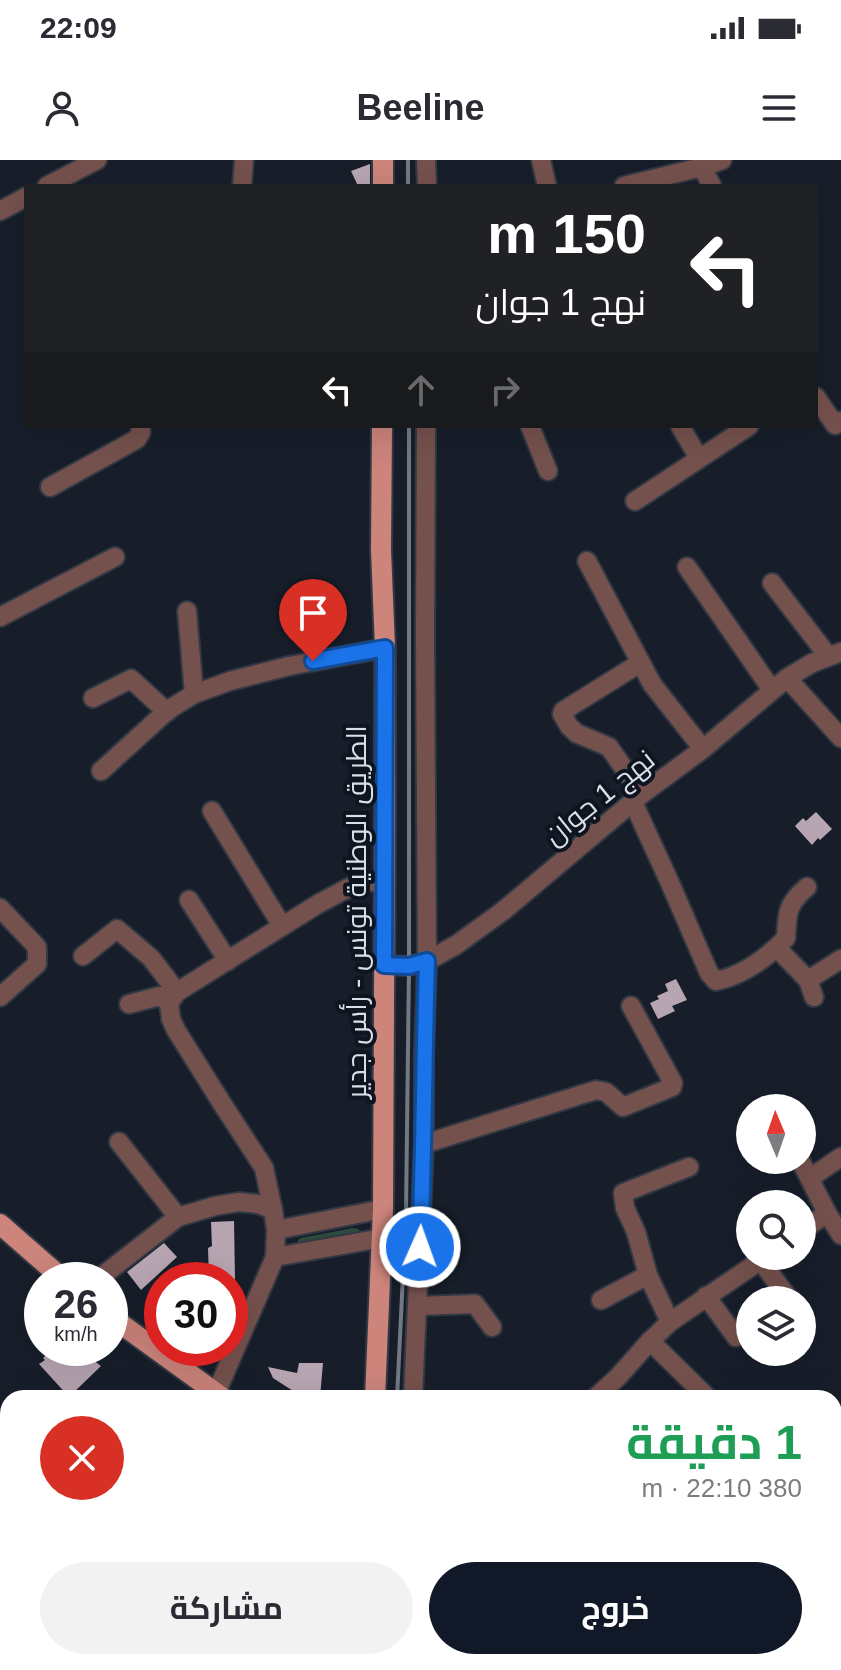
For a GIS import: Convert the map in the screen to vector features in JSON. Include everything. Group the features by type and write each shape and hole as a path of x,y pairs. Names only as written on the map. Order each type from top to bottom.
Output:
{"main road":[{"path":"383,160 383,184"},
{"name":"الطريق الوطنية تونس - رأس جدير","path":"375,1390 383,1209 385,648 381,550 382,428"},
{"path":"0,1224 43,1262"},
{"path":"128,1329 210,1390"}],"street":[{"path":"242,184 244,160"},
{"path":"426,160 427,184"},
{"path":"541,160 547,184"},
{"path":"629,184 668,167 702,167 722,160"},
{"path":"50,184 88,162"},
{"path":"702,167 711,184"},
{"path":"0,211 24,198"},
{"path":"818,400 839,427"},
{"path":"50,487 137,439 140,428"},
{"path":"413,1390 424,1144 427,961 426,428"},
{"path":"531,428 548,471"},
{"path":"681,428 699,458"},
{"path":"635,501 746,428"},
{"path":"0,617 115,557"},
{"path":"587,561 652,684 703,749"},
{"path":"687,567 772,690"},
{"path":"772,583 834,654"},
{"path":"187,611 194,694"},
{"path":"101,771 167,712 194,694 289,666 385,648"},
{"name":"نهج 1 جوان","path":"384,965 409,966 427,961 456,945 503,911 787,678 834,654"},
{"path":"640,663 562,714 576,733 609,747 638,798 709,973 716,981 734,977 777,948 786,938 787,913 792,902 807,887"},
{"path":"787,678 841,738"},
{"path":"93,698 131,679 167,712"},
{"path":"212,811 282,926"},
{"path":"129,1004 160,996 173,998 318,904 365,881 385,883"},
{"path":"189,900 228,961"},
{"path":"0,908 37,947 37,964 0,997"},
{"path":"83,956 117,929 151,958 173,998 171,1019 176,1030 264,1168 276,1230 275,1257 220,1390"},
{"path":"777,948 811,988 841,959"},
{"path":"424,1144 596,1090 606,1092 623,1107 672,1087 671,1079 631,1006"},
{"path":"119,1142 178,1217"},
{"path":"810,1178 841,1157"},
{"path":"670,1322 648,1275 636,1232 625,1208 623,1193 689,1167"},
{"path":"808,1174 841,1235"},
{"path":"120,1262 178,1217 239,1202 258,1204 273,1210"},
{"path":"276,1230 383,1209"},
{"path":"816,1221 827,1213"},
{"path":"275,1257 382,1238"},
{"path":"604,1390 670,1322 746,1270"},
{"path":"601,1300 648,1275"},
{"path":"706,1296 736,1337"},
{"path":"418,1306 475,1304 492,1327"},
{"path":"650,1341 700,1390"}],"green space":[{"path":"359,1229 359,1234 298,1244 301,1238"}],"building":[{"path":"370,164 370,184 357,184 351,171"},
{"path":"816,812 832,829 812,845 795,826"},
{"path":"676,979 687,1000 672,1006 675,1011 658,1019 650,1003 668,991 665,984"},
{"path":"234,1221 235,1262 208,1262 208,1248 212,1246 211,1222"},
{"path":"164,1243 177,1257 172,1262 144,1262 144,1287 141,1290 128,1271"},
{"path":"299,1363 323,1363 321,1390 292,1390 273,1378 268,1367 297,1373"},
{"path":"41,1366 101,1366 76,1390 63,1390"}],"railway":[{"path":"408,160 408,184"},
{"path":"397,1390 406,1214 409,966 409,428"}],"route":[{"path":"313,661 385,648 384,965 409,966 427,961 420,1247"}]}
